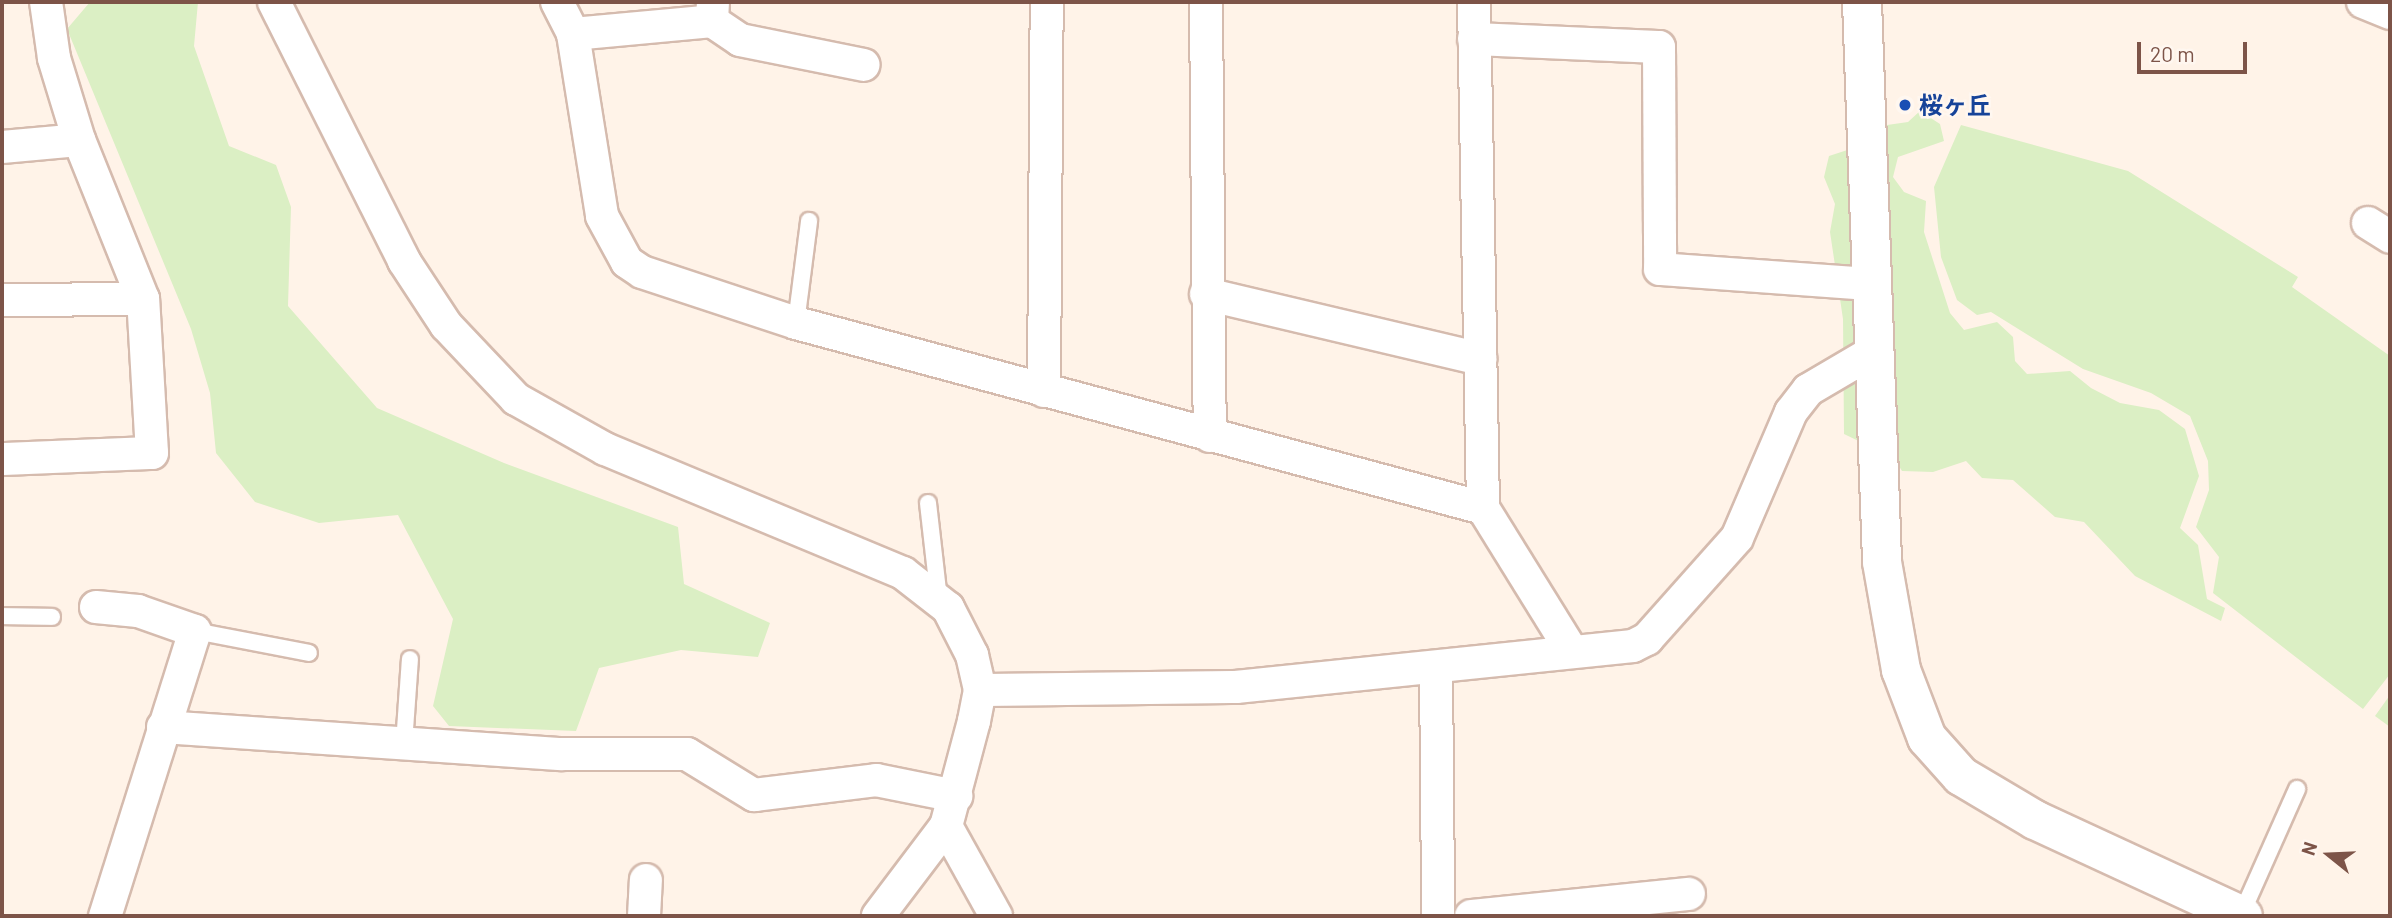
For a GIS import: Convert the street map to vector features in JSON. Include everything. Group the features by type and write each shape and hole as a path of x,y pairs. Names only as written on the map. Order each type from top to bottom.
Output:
{"street":[{"path":"2,458 152,453 143,299 79,140 54,58 46,2"},
{"path":"274,2 404,261 446,325 516,399 605,449 903,573 939,599 962,631 979,690 956,796 946,826 878,916"},
{"path":"556,2 573,34 602,216 627,262 660,280 796,323 1483,508"},
{"path":"1044,391 1047,2"},
{"path":"1206,2 1206,294 1210,436"},
{"path":"1474,2 1483,508 1571,650"},
{"path":"1862,2 1871,353 1882,562 1901,670 1927,738 1961,776 2035,820 2242,916"},
{"path":"2363,2 2390,13"},
{"path":"573,34 712,12 740,40 864,65"},
{"path":"1474,39 1659,47 1660,269 1870,284"},
{"path":"2,147 79,140"},
{"path":"1206,294 1480,359"},
{"path":"2,300 143,299"},
{"path":"979,690 1224,688 1436,667 1647,639 1737,538 1791,412 1808,390 1871,353"},
{"path":"96,607 138,611 195,631 105,916"},
{"path":"1436,667 1438,916"},
{"path":"163,727 404,744 687,754 754,795 876,780 956,796"},
{"path":"946,826 996,916"},
{"path":"644,916 646,880"},
{"path":"1471,916 1689,894"}],"lane":[{"path":"796,323 809,221"},
{"path":"928,503 939,599"},
{"path":"2,616 52,617"},
{"path":"195,631 309,653"},
{"path":"404,744 410,659"},
{"path":"2242,916 2297,789"}],"green space":[{"path":"90,2 198,2 194,46 229,146 276,165 291,207 288,306 377,408 504,463 678,527 684,584 770,623 758,657 681,650 599,668 576,731 449,726 433,706 453,619 398,515 319,523 255,502 216,453 210,393 191,329 67,29"},
{"path":"1920,111 1940,124 1944,141 1898,157 1893,177 1904,192 1926,201 1924,232 1950,313 1964,330 1997,322 2013,337 2015,361 2027,374 2070,371 2091,388 2120,403 2159,410 2185,429 2199,476 2180,528 2198,545 2207,599 2225,608 2221,621 2135,576 2084,522 2055,517 2013,480 1982,478 1966,461 1933,472 1902,471 1894,458 1844,434 1843,319 1830,232 1835,204 1824,177 1829,156 1878,140 1887,125 1908,122"},
{"path":"1961,125 2128,171 2298,277 2292,287 2390,356 2390,674 2363,709 2213,593 2219,557 2196,527 2209,490 2208,461 2190,416 2151,393 2083,369 1991,312 1977,315 1957,300 1941,257 1934,187"},
{"path":"2390,695 2390,727 2375,716"}],"place":[{"name":"桜ヶ丘","path":"1905,105"}]}
